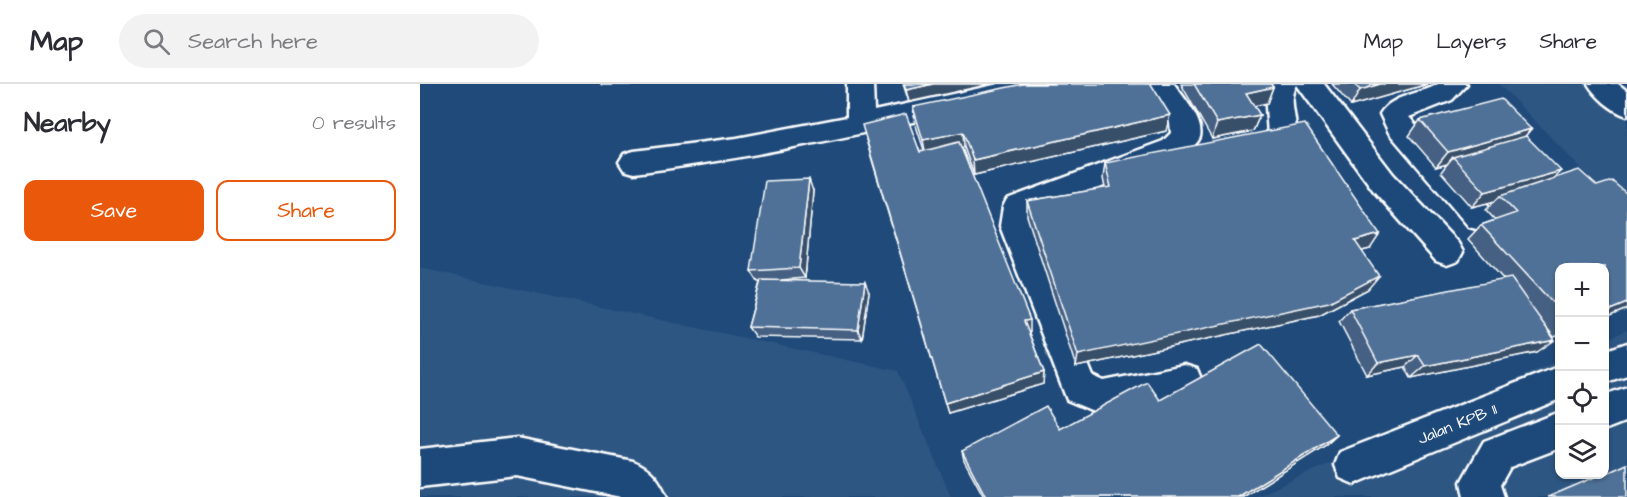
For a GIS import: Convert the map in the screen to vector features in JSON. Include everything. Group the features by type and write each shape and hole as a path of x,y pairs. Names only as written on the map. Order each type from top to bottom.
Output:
{"street":[{"path":"860,84 861,124"},
{"path":"634,162 699,156 764,145 1040,84"},
{"path":"1161,84 1184,122 1186,136 1173,148 1018,207 1016,226 1080,388 1103,398 1184,381"},
{"path":"1282,135 1278,93 1284,84"},
{"path":"1310,84 1383,182 1447,252"},
{"path":"1454,84 1447,92 1403,107 1394,114 1399,126 1480,218"},
{"path":"1601,84 1627,106"},
{"path":"1609,366 1627,359"},
{"name":"Jalan KPB 11","path":"1354,465 1555,384"},
{"path":"1609,411 1627,404"},
{"path":"1484,497 1480,482 1497,454 1555,432"},
{"path":"420,468 517,458 633,480 647,497"}],"shaded area":[{"path":"1499,84 1627,84 1627,216"},
{"path":"420,268 898,371 951,497 420,497"},
{"path":"1627,330 1627,497 1255,497 1555,362 1555,479 1609,479 1609,338"}],"building":[{"path":"904,84 933,84 906,90"},
{"path":"1023,84 1151,84 1170,115 973,160 963,132 923,140 913,107"},
{"path":"1194,84 1271,84 1273,87 1246,93 1260,115 1217,123"},
{"path":"1354,84 1380,84 1360,90"},
{"path":"1501,99 1531,129 1448,152 1420,120"},
{"path":"906,114 920,152 959,142 1030,320 1024,321 1044,372 945,403 862,125"},
{"path":"1305,124 1380,234 1355,241 1379,276 1329,302 1078,355 1027,201 1111,187 1105,163"},
{"path":"1526,136 1561,171 1485,192 1453,157"},
{"path":"1579,170 1597,186 1612,181 1627,194 1627,303 1609,310 1609,263 1555,263 1555,306 1481,225 1516,213 1500,196"},
{"path":"809,179 799,268 751,271 765,181"},
{"path":"1511,278 1555,340 1425,366 1418,355 1378,363 1350,309"},
{"path":"761,280 865,282 858,330 748,327"},
{"path":"1261,344 1337,435 1238,497 986,497 962,451 1046,406 1060,429 1147,382 1160,400"},
{"path":"1627,464 1627,497 1548,497 1590,479 1609,479 1609,472"}]}
